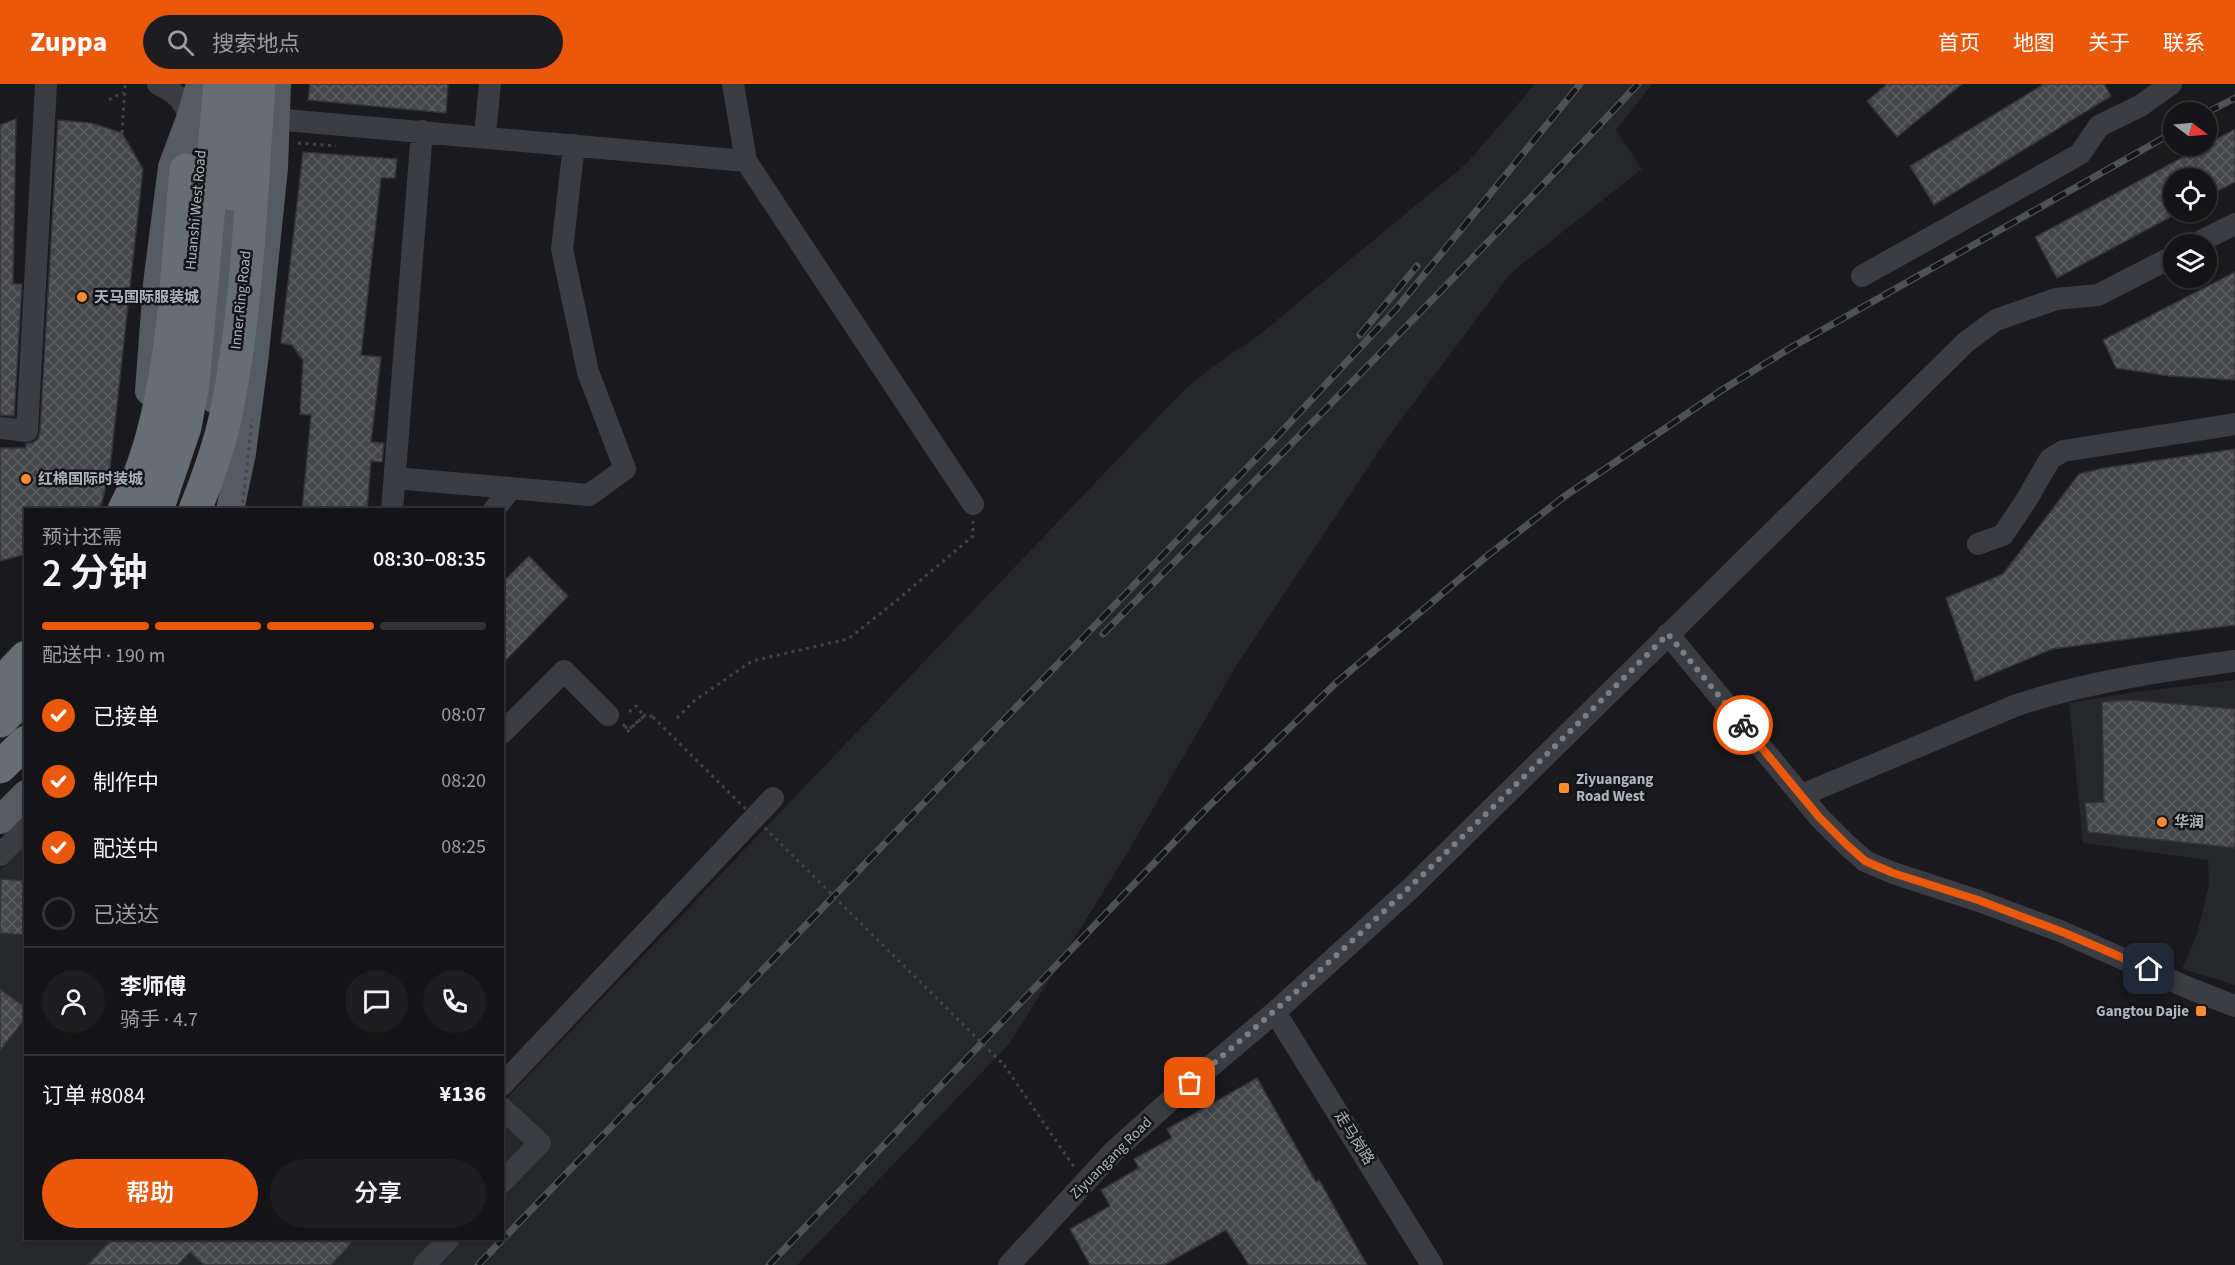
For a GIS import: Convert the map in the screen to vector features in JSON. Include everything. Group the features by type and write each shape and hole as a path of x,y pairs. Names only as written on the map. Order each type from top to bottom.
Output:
{"highway":[{"path":"144,508 185,428 193,383 220,84"},
{"path":"232,194 242,84"},
{"name":"Inner Ring Road","path":"198,508 216,452 232,380 245,269 260,84"},
{"path":"143,508 138,478 150,445 168,365 186,170"},
{"path":"0,684 24,659"},
{"path":"0,721 24,697"},
{"path":"0,767 24,744"}],"main road":[{"path":"143,508 148,405 158,284 172,167 200,84"},
{"name":"Huanshi West Road","path":"143,508 167,436 181,372 207,84"},
{"path":"230,508 242,453 254,362 274,168 277,84"},
{"path":"186,170 190,119"},
{"path":"197,508 210,442 232,194"},
{"path":"181,508 195,470 214,401"},
{"path":"0,679 24,667"},
{"path":"0,696 24,685"},
{"path":"0,744 24,727"},
{"path":"0,758 24,781"},
{"path":"0,820 24,796"}],"street":[{"path":"0,429 27,431 46,84"},
{"path":"158,84 181,99 190,119"},
{"path":"486,124 490,84"},
{"path":"733,84 746,161 973,504"},
{"path":"1862,276 2080,154 2099,126 2140,106 2171,84"},
{"path":"274,119 746,161"},
{"path":"392,508 422,131"},
{"path":"395,478 589,495 625,469 588,372 562,249 574,145"},
{"path":"2215,234 2235,224"},
{"name":"Ziyuangang Road","path":"1009,1265 1084,1182 1144,1123 1275,1012 1410,888 1966,342 1996,320 2056,298 2098,295 2163,262"},
{"path":"1978,544 2003,535 2050,459 2064,451 2235,424"},
{"path":"496,508 511,488"},
{"path":"1668,634 1833,831 1865,861 1893,873 1978,900 2060,931 2235,1006"},
{"path":"1802,795 2017,705 2045,696 2170,670 2235,661"},
{"path":"504,731 564,671 614,718"},
{"path":"504,1083 773,798"},
{"path":"0,855 24,830"},
{"name":"走马岗路","path":"1275,1012 1432,1265"},
{"path":"504,1110 540,1143 504,1180"},
{"path":"424,1265 448,1240"}],"path":[{"path":"122,134 125,84"},
{"path":"109,100 124,92"},
{"path":"117,96 123,101"},
{"path":"677,718 694,701 752,662 848,639 973,536 973,504"},
{"path":"636,706 644,716 628,730 614,718 636,706"},
{"path":"614,718 628,731 646,714 653,717 1004,1065 1084,1182"}],"shaded area":[{"path":"1535,84 1652,84 1616,130 1642,169 1511,273 1386,440 1238,663 1126,855 1010,1043 797,1265 0,1265 0,871 24,845 24,1240 504,1240 504,1101 1184,390 1212,367 1259,335 1467,163"},
{"path":"2235,680 2235,985 2182,969 2197,934 2209,884 2208,860 2083,843 2069,703 2128,693"}],"building":[{"path":"310,84 448,84 446,113 308,100"},
{"path":"1887,84 1962,84 1897,137 1867,101"},
{"path":"2044,84 2104,84 2111,96 1934,205 1910,166"},
{"path":"16,119 13,284 22,284 14,416 0,415 0,125"},
{"name":"天马国际服装城","path":"58,120 91,123 122,133 143,169 110,468 101,506 24,508 24,555 0,561 0,448 26,448 26,444 38,439"},
{"path":"2235,129 2235,182 2217,191 2217,168 2163,168 2163,221 2057,278 2035,237 2185,156 2217,156 2217,139"},
{"path":"303,152 397,159 395,178 381,178 361,355 381,357 371,442 384,443 382,462 371,461 367,508 302,508 311,415 300,414 303,360 292,345 281,343"},
{"path":"2235,272 2235,380 2169,376 2116,368 2103,340 2204,288 2217,288 2217,281"},
{"path":"2235,449 2235,625 2052,649 1975,681 1946,598 2003,574 2079,474 2104,468"},
{"path":"529,556 568,596 504,662 504,581"},
{"path":"2131,700 2235,709 2235,848 2088,832 2085,803 2104,802 2102,702"},
{"path":"1,879 24,881 24,935 0,933"},
{"path":"0,989 24,1007 24,1020 0,1051"},
{"path":"1257,1078 1316,1182 1319,1180 1367,1265 1249,1265 1226,1230 1164,1265 1090,1265 1070,1229 1110,1206 1101,1190 1139,1168 1134,1159 1172,1138 1167,1129"},
{"path":"111,1240 354,1240 331,1265 204,1265 190,1252 178,1265 87,1265"}],"railway":[{"path":"504,1238 1272,442 1396,309 1580,84"},
{"path":"1103,634 1305,430 1638,84"},
{"path":"2217,107 2235,98"},
{"path":"769,1265 1205,810 1337,682 1487,556 1565,496 1722,390 1792,347 2163,138"},
{"path":"1360,335 1417,266"},
{"path":"478,1265 502,1240"}],"way so far":[{"path":"1190,1083 1275,1012 1410,888 1668,634 1743,725"}],"place":[{"name":"天马国际服装城","path":"82,297"},
{"name":"红棉国际时装城","path":"26,479"},
{"name":"Ziyuangang Road West","path":"1564,788"},
{"name":"华润","path":"2162,822"},
{"name":"Gangtou Dajie","path":"2201,1011"}],"route":[{"path":"1743,725 1819,817 1865,861 1893,873 1978,900 2060,931 2149,969"}]}
